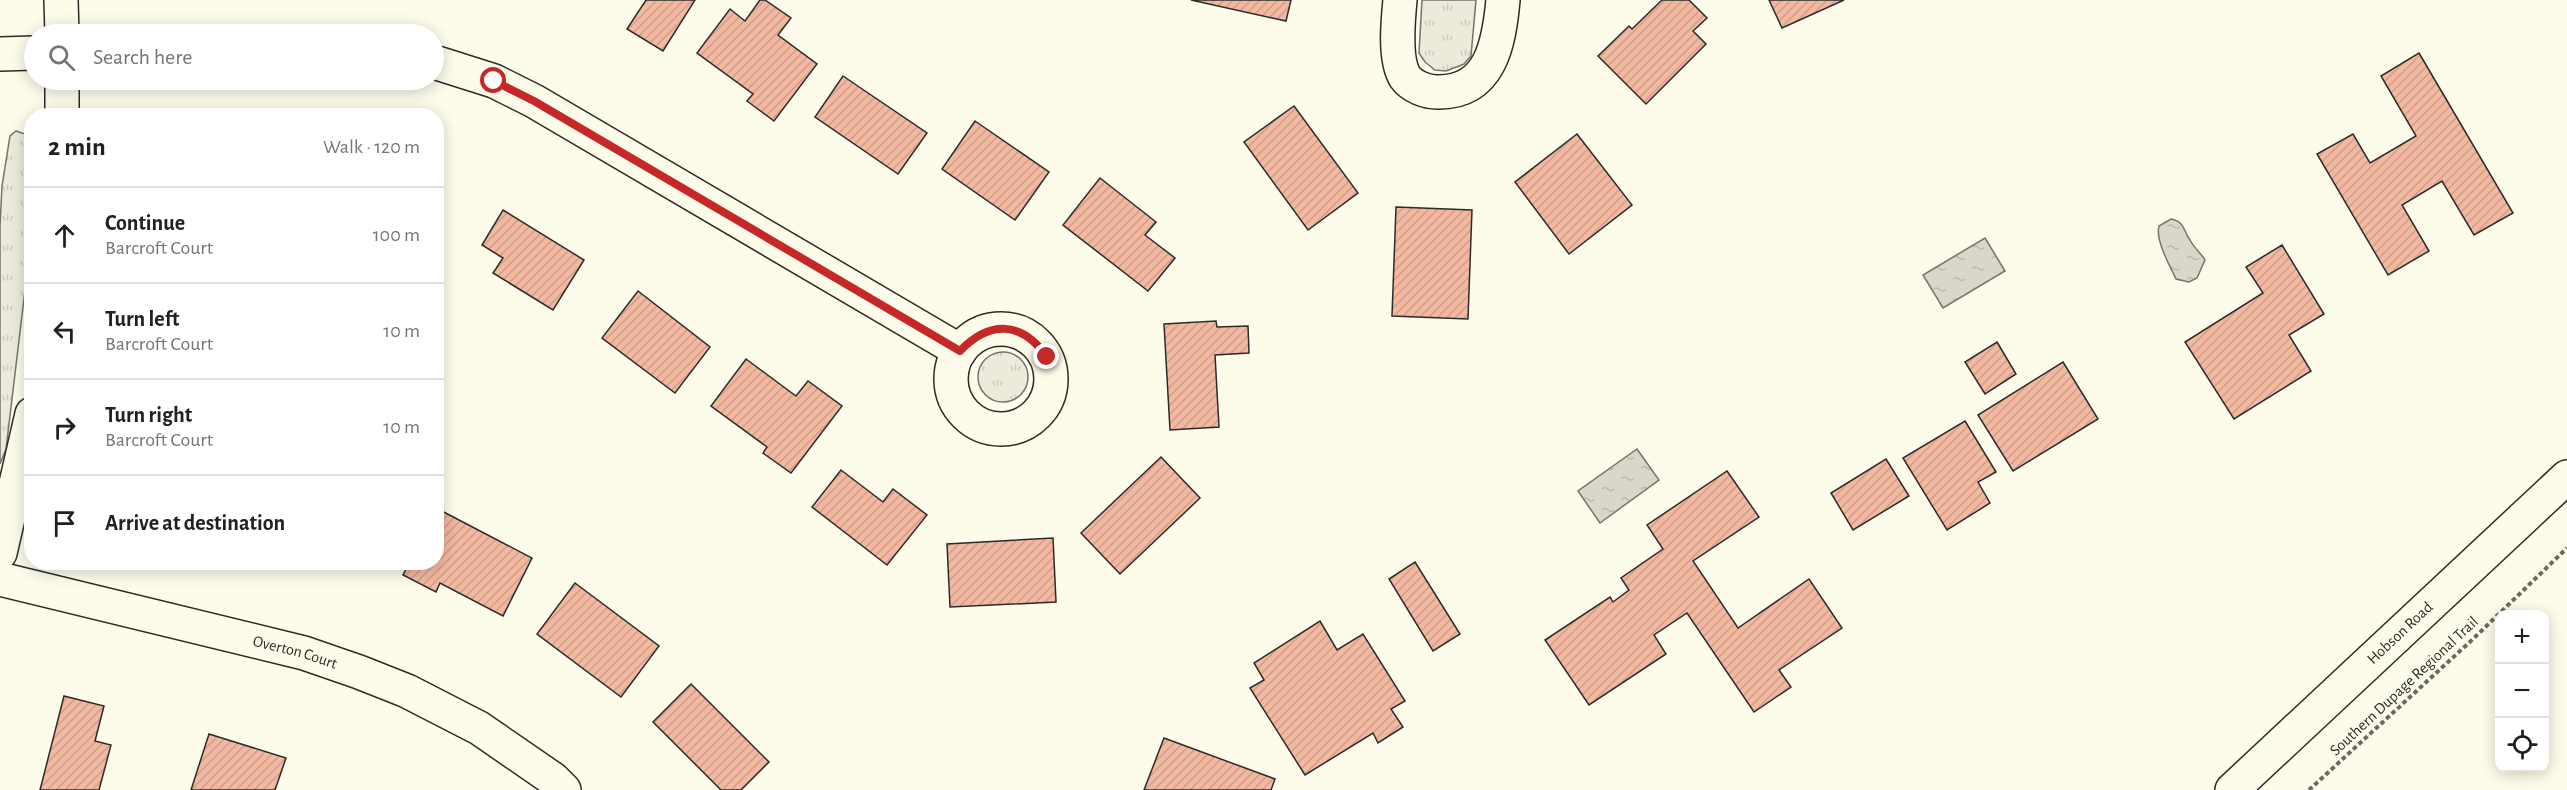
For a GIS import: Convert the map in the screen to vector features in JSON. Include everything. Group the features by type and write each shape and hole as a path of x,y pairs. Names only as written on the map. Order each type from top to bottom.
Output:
{"street":[{"path":"61,0 62,24"},
{"path":"1400,0 1397,45 1406,77 1425,92 1447,92 1471,86 1490,63 1501,19 1503,0"},
{"path":"0,54 24,53"},
{"path":"444,65 494,81 534,101 960,351"},
{"path":"62,90 62,108"},
{"path":"0,553 24,449"},
{"name":"Hobson Road","path":"2232,790 2567,477"},
{"name":"Overton Court","path":"0,579 304,653 359,672 407,691 479,728 553,779 564,790"}],"path":[{"name":"Southern Dupage Regional Trail","path":"2309,790 2473,639 2567,548"}],"green space":[{"path":"1422,0 1476,0 1471,56 1464,64 1446,71 1435,70 1419,53"},
{"path":"16,131 24,134 24,299 6,449 0,464 0,226 2,186 10,136"},
{"path":"998,352 1008,352 1021,359 1028,372 1028,382 1021,395 1008,402 998,402 989,398 982,391 978,382 978,372 982,363 989,356"}],"water":[{"path":"2171,219 2181,224 2205,260 2197,278 2189,282 2176,279 2159,238 2159,226"},
{"path":"1985,238 2005,271 1943,308 1923,275"},
{"path":"1637,449 1659,480 1600,523 1578,491"}],"building":[{"path":"646,0 695,0 663,51 627,29"},
{"path":"760,0 765,0 791,18 778,35 817,64 774,121 747,101 753,94 697,53 730,9 745,21"},
{"path":"1191,0 1291,0 1286,21"},
{"path":"1662,0 1689,0 1707,18 1693,31 1706,44 1646,104 1598,56 1629,26 1632,29"},
{"path":"1769,0 1844,0 1782,28"},
{"path":"2419,53 2513,213 2474,235 2442,181 2402,205 2429,251 2388,275 2317,154 2353,134 2370,163 2416,136 2381,76"},
{"path":"843,76 927,133 898,174 815,117"},
{"path":"1294,106 1358,193 1308,230 1244,142"},
{"path":"975,121 1049,172 1015,220 942,169"},
{"path":"1577,134 1632,205 1569,254 1515,182"},
{"path":"1100,178 1156,222 1145,235 1175,258 1148,291 1063,225"},
{"path":"1396,207 1472,210 1468,319 1392,316"},
{"path":"503,210 584,260 553,310 493,273 503,258 482,245"},
{"path":"2282,245 2324,314 2289,335 2311,371 2234,419 2185,342 2263,293 2246,267"},
{"path":"638,291 710,347 675,393 602,338"},
{"path":"1216,321 1217,327 1248,326 1249,353 1215,355 1219,427 1170,430 1164,324"},
{"path":"1997,342 2016,374 1985,394 1965,362"},
{"path":"746,359 796,396 808,381 842,406 791,473 763,453 767,447 711,406"},
{"path":"2063,362 2098,419 2013,471 1978,415"},
{"path":"1965,421 1996,472 1978,482 1990,503 1947,530 1903,458"},
{"path":"1161,457 1200,498 1120,574 1081,533"},
{"path":"1886,459 1909,496 1853,530 1831,493"},
{"path":"841,470 883,502 893,489 927,515 887,565 812,507"},
{"path":"1727,471 1759,517 1693,561 1738,628 1809,579 1842,628 1779,670 1791,687 1754,712 1687,613 1654,635 1666,654 1589,705 1545,640 1610,597 1613,602 1629,590 1621,578 1663,549 1647,525"},
{"path":"444,512 532,558 503,616 440,583 436,592 403,575 406,570 444,570"},
{"path":"1053,538 1056,602 950,607 947,544"},
{"path":"1415,562 1460,634 1433,651 1389,579"},
{"path":"575,583 659,646 621,697 537,634"},
{"path":"1320,621 1337,650 1363,634 1405,701 1391,709 1403,727 1378,743 1373,733 1305,775 1250,688 1264,680 1254,663"},
{"path":"691,684 769,762 741,790 721,790 653,722"},
{"path":"64,696 104,706 95,741 111,745 99,790 40,790"},
{"path":"209,734 286,758 275,790 191,790"},
{"path":"1164,738 1275,779 1271,790 1144,790"}],"route":[{"path":"494,81 534,101 960,351 972,338 988,330 1005,328 1022,332 1037,342 1047,357"}]}
